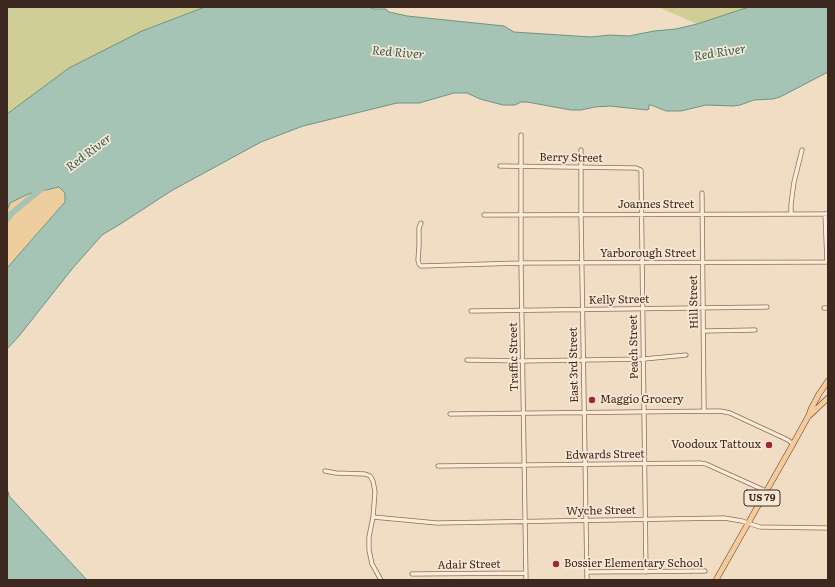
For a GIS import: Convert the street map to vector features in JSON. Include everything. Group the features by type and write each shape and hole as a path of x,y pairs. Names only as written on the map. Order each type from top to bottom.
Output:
{"main road":[{"name":"US 79","path":"716,580 809,415 815,400 828,381"},
{"name":"US 79","path":"809,415 828,398"}],"street":[{"name":"Traffic Street","path":"521,135 526,580"},
{"name":"East 3rd Street","path":"581,150 582,309 587,580"},
{"path":"791,214 792,195 802,150"},
{"name":"Berry Street","path":"500,166 636,168 641,170"},
{"name":"Peach Street","path":"641,170 646,572"},
{"name":"Hill Street","path":"702,194 704,410"},
{"path":"827,214 828,262"},
{"name":"Joannes Street","path":"484,215 827,214"},
{"name":"Yarborough Street","path":"420,222 419,265 522,263 642,264 828,262"},
{"name":"Kelly Street","path":"471,311 767,307"},
{"path":"704,331 755,330"},
{"path":"468,360 524,362 644,359 686,355"},
{"path":"450,414 720,411 730,413 788,440 793,444"},
{"name":"Edwards Street","path":"438,466 524,466 645,463 706,464 766,491"},
{"path":"325,471 365,474 370,476 373,481 375,490 373,517 369,535 369,553 372,564 381,580"},
{"name":"Wyche Street","path":"373,517 437,522 724,518 737,519 760,527 828,528"},
{"path":"587,572 705,571"},
{"name":"Adair Street","path":"412,574 526,573"}],"shaded area":[{"path":"7,7 205,7 142,31 7,114"},
{"path":"658,7 749,7 697,24"}],"sand":[{"path":"59,187 65,193 65,202 7,268 7,211 10,203 28,194"}],"water":[{"path":"205,7 369,7 374,9 386,9 389,12 407,16 504,26 514,32 591,37 610,35 629,36 654,31 676,29 697,24 749,7 828,7 828,72 780,97 754,100 733,106 706,105 681,111 666,111 651,105 649,105 649,109 647,110 610,106 571,110 527,102 521,102 515,105 503,105 480,99 467,93 454,93 419,103 397,103 303,126 261,142 171,191 102,235 72,269 7,349 7,268 65,202 65,193 59,187 28,194 10,203 7,211 7,114 69,68 142,31"},
{"path":"7,494 87,580 7,580"}],"waterway":[{"name":"Red River","path":"7,219 12,213 45,186"}],"place":[{"name":"Maggio Grocery","path":"592,400"},
{"name":"Voodoux Tattoux","path":"769,445"},
{"name":"Bossier Elementary School","path":"556,564"}]}
